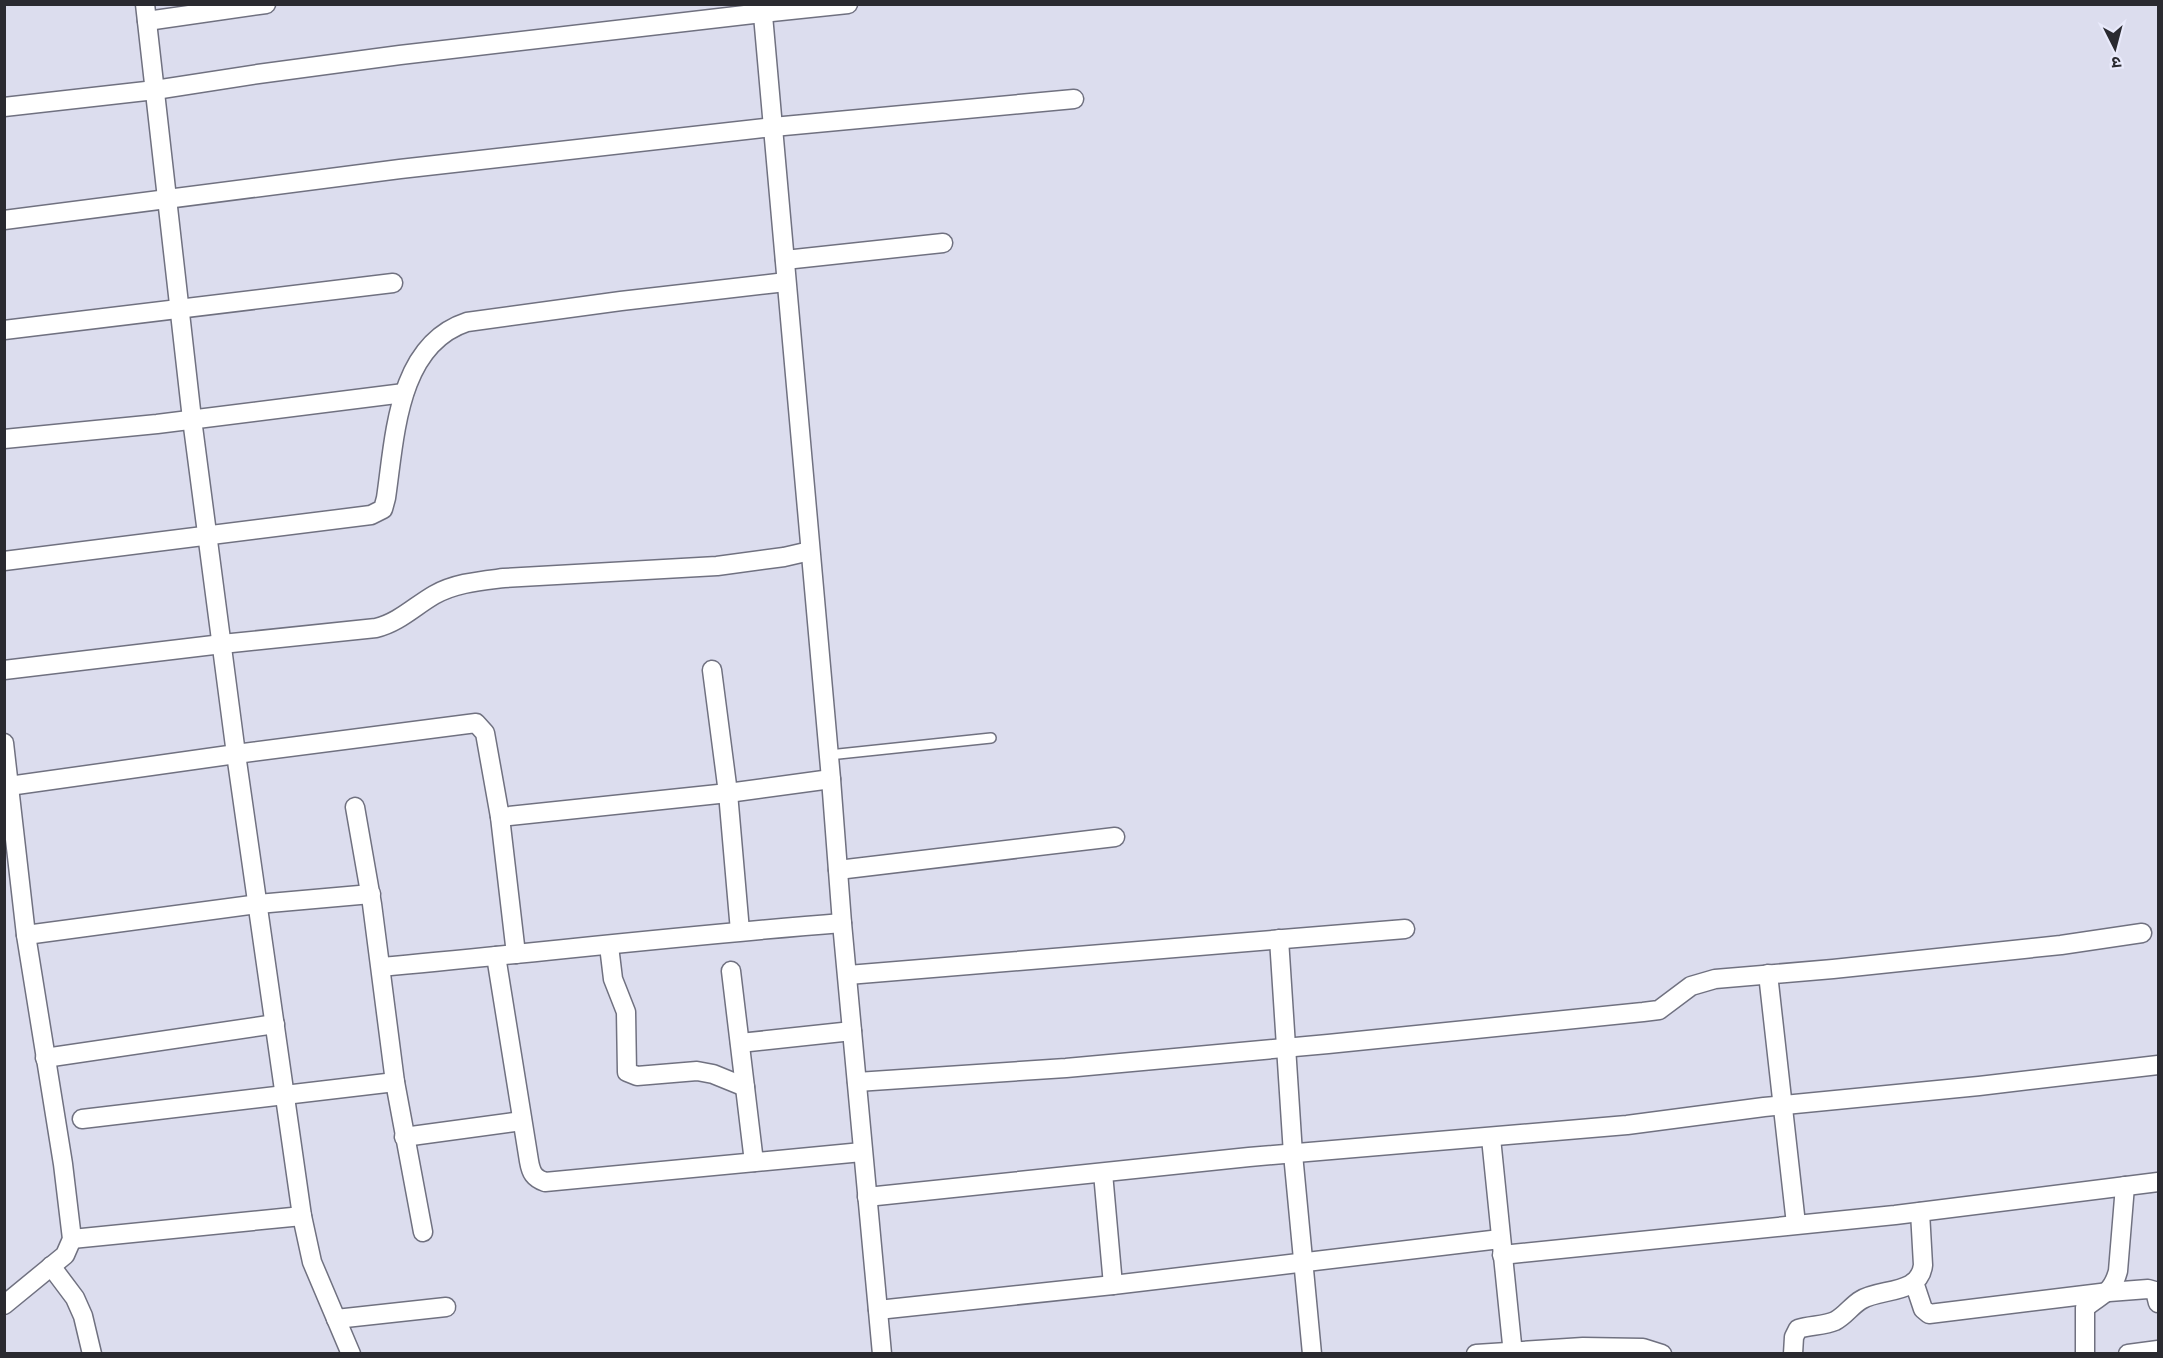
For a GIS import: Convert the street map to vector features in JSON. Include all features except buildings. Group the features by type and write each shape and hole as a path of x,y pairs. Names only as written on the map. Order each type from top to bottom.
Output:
{"street":[{"path":"266,4 146,13 207,535 302,1216 312,1262 351,1353"},
{"path":"4,107 155,90 377,58 762,8 848,4"},
{"path":"762,8 862,1152 882,1353"},
{"path":"4,220 411,168 773,127 1074,99"},
{"path":"784,260 943,243"},
{"path":"4,561 377,513 382,509 386,498 400,404 404,393 419,360 439,336 452,327 467,322 621,301 786,282"},
{"path":"4,330 393,283"},
{"path":"4,440 404,393"},
{"path":"4,670 387,626 436,594 472,582 504,578 717,566 774,559 810,551"},
{"path":"712,670 728,793 740,931"},
{"path":"9,786 476,723 485,733 500,817 516,954"},
{"path":"4,743 26,936 63,1164 72,1239 65,1254 6,1302"},
{"path":"500,817 728,793 831,779"},
{"path":"355,807 371,894 395,1082 423,1232"},
{"path":"838,870 1114,837"},
{"path":"26,936 258,904 371,894"},
{"path":"381,967 842,923"},
{"path":"848,975 1405,929"},
{"path":"857,1082 1066,1068 1659,1010 1700,982 2061,945 2142,933"},
{"path":"1279,939 1293,1154 1312,1353"},
{"path":"609,946 613,979 626,1012 627,1072 637,1076 697,1071 713,1074 745,1087"},
{"path":"496,956 522,1121 531,1171 536,1179 546,1182 862,1152"},
{"path":"731,971 754,1162"},
{"path":"1768,975 1796,1224"},
{"path":"45,1058 276,1024"},
{"path":"740,1043 852,1031"},
{"path":"867,1197 1293,1154 1627,1125 1783,1105 1979,1086 2158,1065"},
{"path":"82,1119 395,1082"},
{"path":"404,1137 522,1121"},
{"path":"1491,1138 1513,1352"},
{"path":"1103,1173 1113,1285"},
{"path":"878,1310 1304,1262 1796,1224 1920,1212 2158,1182"},
{"path":"2085,1353 2085,1308 2109,1292 2118,1271 2126,1186"},
{"path":"1793,1353 1794,1337 1798,1329 1836,1320 1868,1296 1899,1289 1914,1282 1922,1272 1923,1265 1920,1212"},
{"path":"72,1239 302,1216"},
{"path":"51,1266 75,1298 83,1316 92,1353"},
{"path":"1914,1282 1923,1309 1933,1314 2109,1292 2151,1289 2155,1291 2158,1304"},
{"path":"336,1319 446,1307"},
{"path":"1476,1353 1582,1347 1643,1348 1662,1353"},
{"path":"2128,1353 2158,1350"}],"lane":[{"path":"829,756 991,738"}]}
